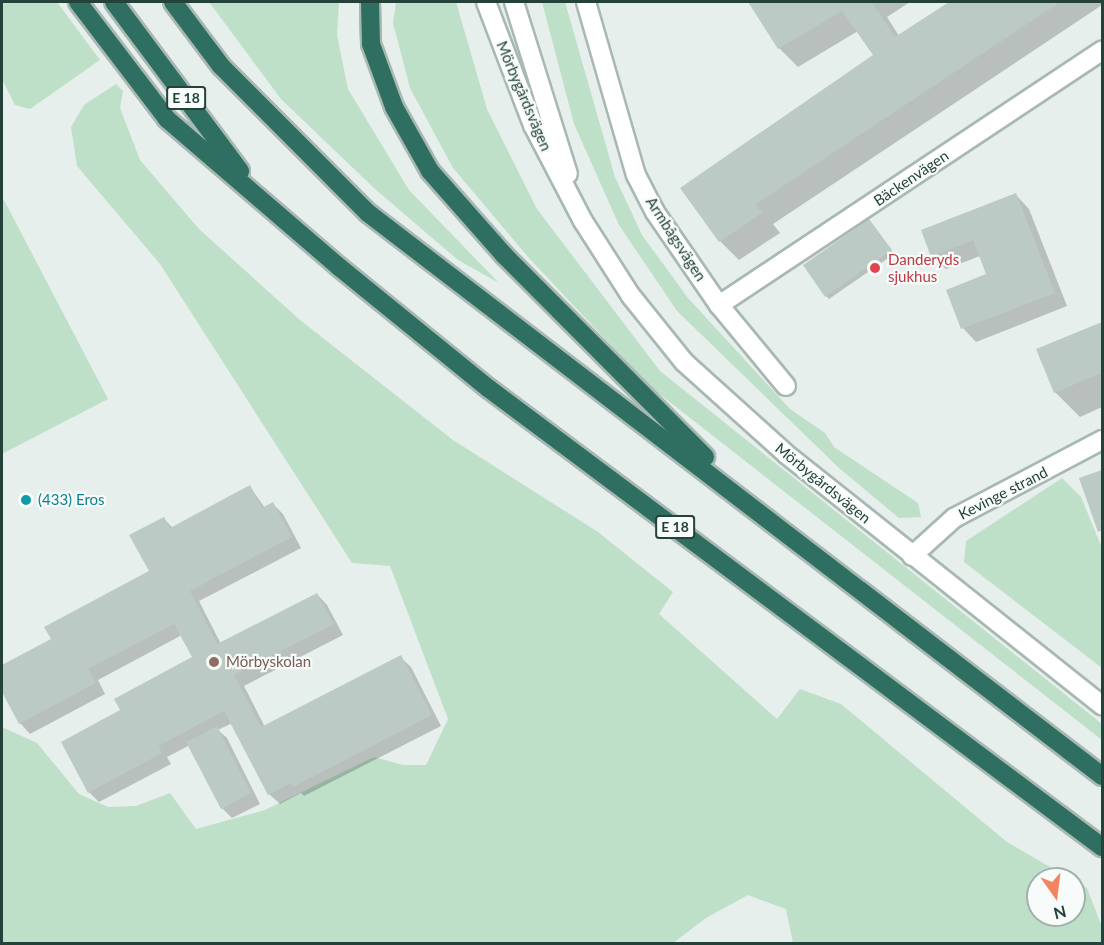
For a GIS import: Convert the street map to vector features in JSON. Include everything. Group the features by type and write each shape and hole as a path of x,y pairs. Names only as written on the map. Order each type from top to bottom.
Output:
{"highway":[{"path":"78,2 168,119 258,195"},
{"name":"E 18","path":"114,2 258,195 488,388 1102,847"},
{"path":"173,2 221,66 368,213 752,504 1102,776"},
{"path":"370,2 371,44 394,107 430,171 504,255 752,504"}],"street":[{"name":"Mörbygårdsvägen","path":"486,2 533,125 583,221 631,296 684,362 786,454 1102,705"},
{"name":"Mörbygårdsvägen","path":"514,2 583,221"},
{"name":"Armbågsvägen","path":"586,2 636,175 655,212 720,305 786,386"},
{"name":"Bäckenvägen","path":"720,305 1102,51"},
{"name":"Kevinge strand","path":"912,556 954,518 1102,440"}],"green space":[{"path":"2,2 57,2 100,60 30,109 15,105 2,79"},
{"path":"209,2 339,2 337,35 348,89 409,190 499,283 458,260 375,189 281,99"},
{"path":"396,2 456,2 487,109 537,209 660,371 1102,724 1102,740 648,385 529,258 453,168 410,88 393,23"},
{"path":"542,2 565,2 615,177 642,235 688,298 790,409 825,433 834,447 918,503 921,517 899,518 839,468 677,311 619,225 574,124"},
{"path":"116,84 123,91 120,108 140,160 199,229 300,320 453,440 598,532 673,592 659,614 777,719 800,689 841,704 1007,842 1050,867 1026,867 1026,927 1086,927 1087,888 1102,927 1102,943 793,943 786,909 748,895 706,918 673,943 2,943 2,727 37,743 79,794 108,807 136,806 170,793 196,829 265,810 374,757 403,765 426,765 448,719 390,566 352,563 160,264 77,166 71,127 84,105"},
{"path":"4,200 108,399 2,454 2,201"},
{"path":"1062,478 1081,497 1102,548 1102,668 964,562 966,541"}],"building":[{"path":"748,2 872,2 895,37 949,2 1060,2 756,204 762,213 719,242 680,188 873,55 842,11 778,49"},
{"path":"1016,193 1055,293 961,329 946,290 986,274 973,240 931,257 921,230"},
{"path":"869,219 892,250 825,297 803,265"},
{"path":"1102,322 1102,373 1054,393 1036,349"},
{"path":"1102,470 1102,530 1098,532 1079,478"},
{"path":"250,485 262,508 273,502 292,537 190,591 217,644 317,593 334,624 234,675 261,727 401,655 432,715 293,787 291,783 268,795 224,711 158,746 162,753 88,793 61,742 120,710 114,699 192,657 174,624 88,669 96,683 19,724 2,692 2,665 51,639 44,627 149,571 129,535 164,517 170,528"},
{"path":"217,726 251,793 221,809 186,742"}],"place":[{"name":"Danderyds sjukhus","path":"875,268"},
{"name":"(433) Eros","path":"26,500"},
{"name":"Mörbyskolan","path":"214,662"}]}
